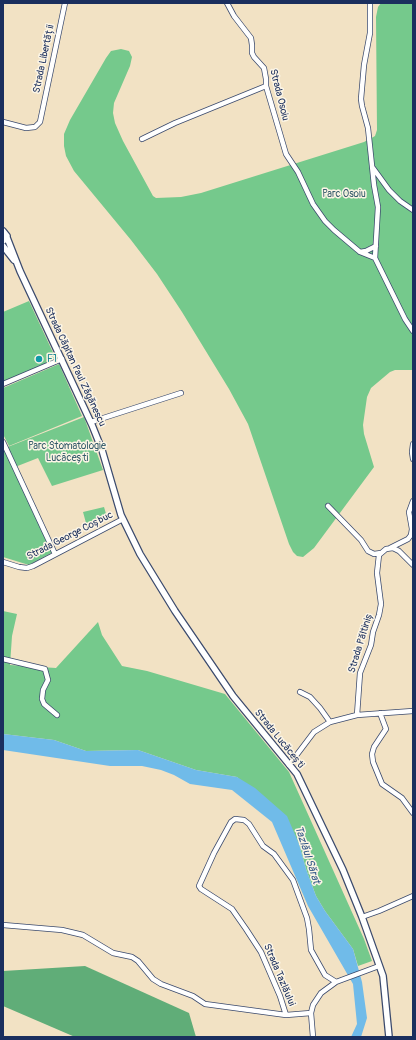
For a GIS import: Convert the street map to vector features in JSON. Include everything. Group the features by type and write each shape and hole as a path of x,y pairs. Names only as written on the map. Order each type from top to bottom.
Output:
{"main road":[{"name":"Strada Căpitan Paul Zăgănescu","path":"3,241 6,239 5,233"},
{"name":"Strada Căpitan Paul Zăgănescu","path":"5,233 20,271 91,422 102,450 123,519"},
{"name":"Strada Căpitan Paul Zăgănescu","path":"3,246 20,271"},
{"name":"Strada Lucăcești","path":"123,519 140,554 175,611 233,696 297,774 343,870 383,976 390,1037"}],"street":[{"name":"Strada Libertății","path":"3,122 17,127 30,128 38,124 41,119 65,3"},
{"name":"Strada Osoiu","path":"227,3 234,16 251,38 252,53 254,58 264,68 266,74 266,86 286,154 298,172 313,204 325,221 360,252 375,258"},
{"path":"370,3 370,33 364,65 361,99 368,128 379,214 375,258 413,331"},
{"path":"142,139 175,123 266,86"},
{"path":"373,168 400,201 413,210"},
{"path":"360,252 376,246"},
{"path":"3,384 62,359"},
{"path":"91,422 181,393"},
{"path":"3,442 55,554"},
{"path":"413,444 413,459"},
{"path":"328,506 361,540 368,551 374,554 381,553 388,548 408,539 411,535 412,529 409,516 413,501"},
{"name":"Strada George Coșbuc","path":"3,562 27,568 123,519"},
{"path":"388,548 393,548 399,551 413,565"},
{"name":"Strada Păltiniș","path":"357,715 360,673 372,645 373,632 381,604 377,573 378,558 381,553"},
{"path":"3,659 45,669 48,680 43,690 42,699 44,704 57,715"},
{"path":"300,692 310,697 330,722"},
{"path":"289,765 314,732 330,722 357,715 413,711"},
{"path":"380,713 386,729 374,746 372,754 373,762 382,784 402,798 413,813"},
{"name":"Strada Tazlăului","path":"286,1015 280,996 261,952 246,929 232,909 201,889 199,886 220,842 231,822 235,819 244,820 249,824 263,846 274,854 293,880 307,918 311,950 325,975 336,982"},
{"path":"362,917 413,896"},
{"path":"3,925 62,930 83,935 113,953 132,957 138,961 153,980 193,996 204,1004 286,1015 311,1013"},
{"path":"313,1037 311,1013 313,1005 321,994 336,982 379,966"}],"green space":[{"name":"Parc Osoiu","path":"381,3 413,3 413,370 395,370 390,372 371,388 367,397 363,425 364,434 374,467 314,548 303,557 297,556 289,544 248,424 229,389 157,274 74,171 66,156 64,134 70,120 106,58 111,51 121,49 129,51 132,57 130,66 114,103 113,113 115,123 123,141 153,196 156,198 181,197 201,193 364,142 375,136 377,130 376,17 378,7"},
{"path":"29,301 56,359 3,382 3,312"},
{"path":"59,364 82,416 9,446 3,434 3,388"},
{"name":"Parc Stomatologie Lucăcești","path":"84,417 103,470 52,486 38,458 15,467 5,448"},
{"path":"3,446 53,552 29,565 3,557"},
{"path":"104,507 107,517 86,523 83,512"},
{"path":"3,611 17,614 12,636 10,665 56,668 98,622 102,635 122,666 147,671 225,694 289,772 364,939 372,961 358,966 353,949 325,911 316,896 299,844 237,777 196,770 138,750 86,751 54,740 3,734"},
{"path":"85,966 189,1013 196,1037 75,1037 3,1006 3,971"}],"water":[{"path":"3,734 54,740 86,751 138,750 196,770 237,777 255,788 287,816 299,844 316,896 325,911 353,949 362,982 367,1018 361,1037 351,1037 357,1024 353,984 308,906 272,822 232,790 190,784 161,770 142,766 110,766 3,750"}],"place":[{"name":"F1","path":"39,359"}],"water label":[{"name":"Tazlăul Sărat","path":"307,855"}]}
